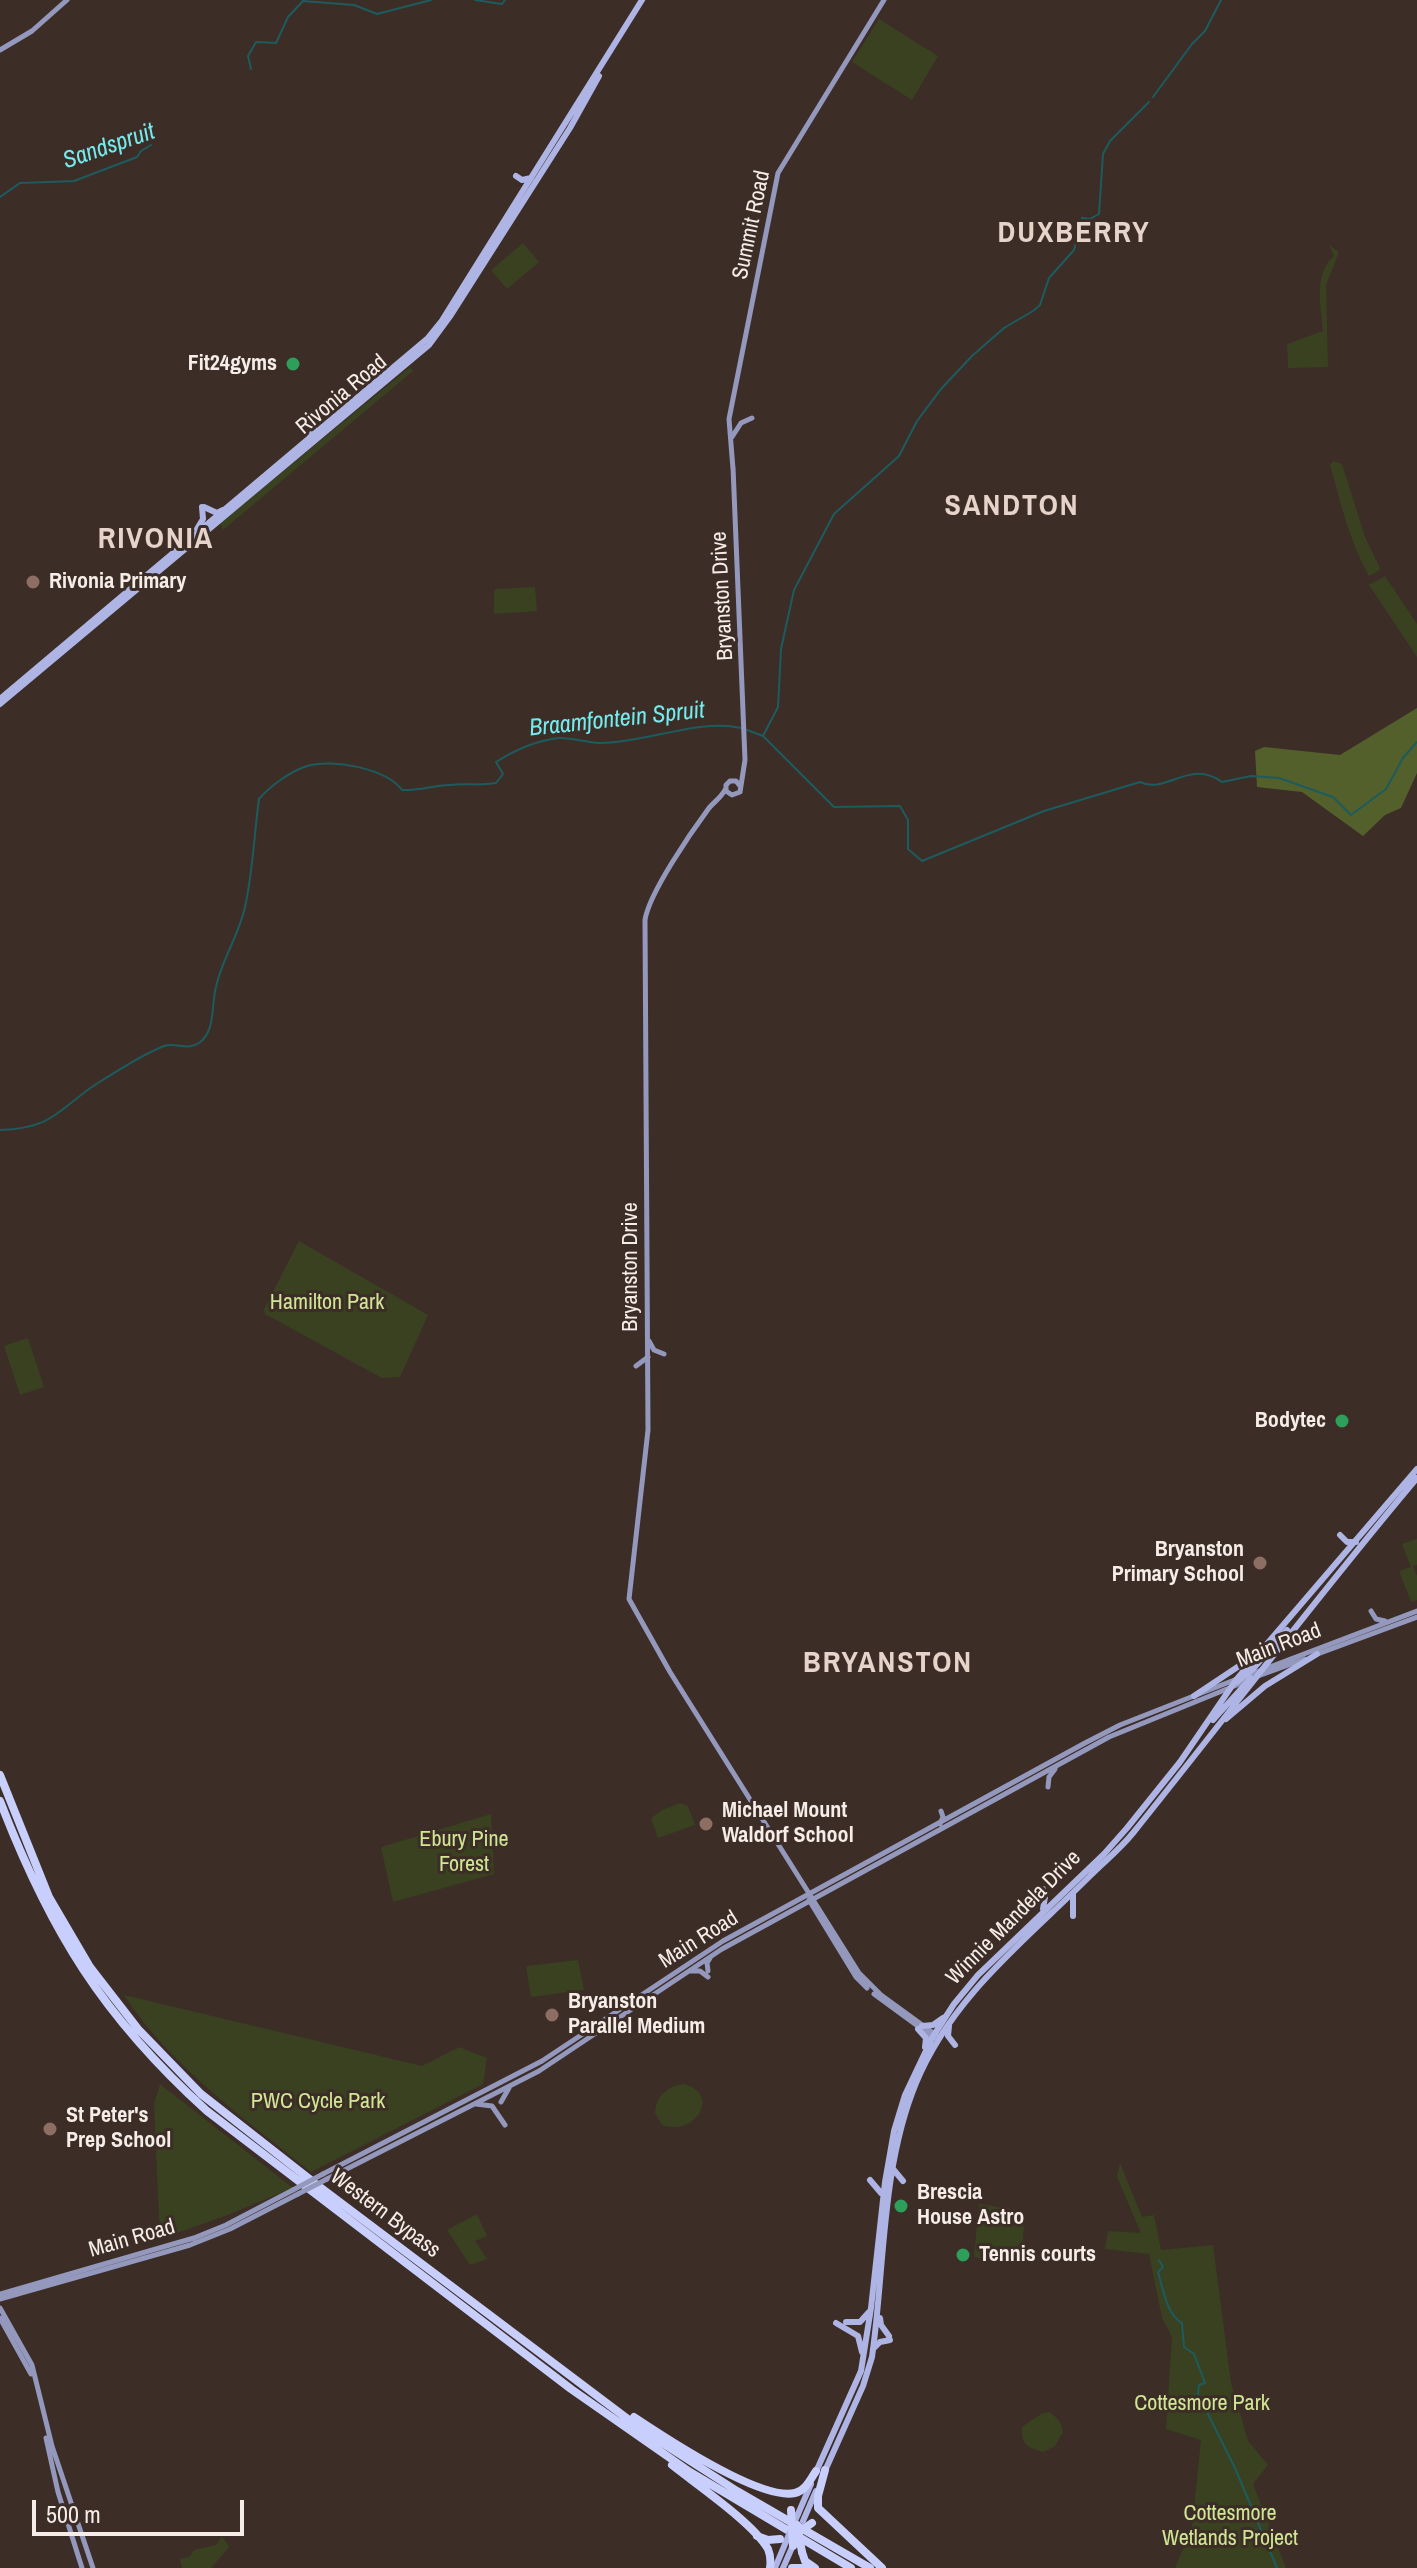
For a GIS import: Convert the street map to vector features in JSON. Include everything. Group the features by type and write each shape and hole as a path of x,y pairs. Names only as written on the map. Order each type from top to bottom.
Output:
{"highway":[{"name":"Western Bypass","path":"0,1775 34,1864 69,1932 110,1995 166,2060 239,2126 645,2432 870,2568"},
{"name":"Western Bypass","path":"0,1801 29,1873 72,1955 118,2019 154,2060 219,2120 571,2389 690,2472 851,2568"},
{"path":"580,2382 708,2464 785,2498 805,2561 815,2568"},
{"path":"571,2389 721,2503 769,2551 772,2568"},
{"path":"768,2489 798,2492 820,2471"},
{"path":"820,2471 817,2503 821,2512 882,2568"},
{"path":"753,2533 768,2540 824,2522 838,2529"},
{"path":"792,2568 808,2568"}],"main road":[{"path":"0,50 32,31 67,0"},
{"name":"Rivonia Road","path":"1,699 435,330 642,0"},
{"name":"Summit Road","path":"730,420 779,169 884,0"},
{"name":"Rivonia Road","path":"1,699 429,345 561,141 619,37"},
{"path":"562,115 573,111"},
{"path":"561,141 572,139"},
{"path":"538,191 537,183 546,164"},
{"path":"516,176 522,180 531,178"},
{"path":"732,437 740,424 752,418"},
{"name":"Bryanston Drive","path":"655,895 709,811 723,797 738,793 744,769 730,420"},
{"name":"Bryanston Drive","path":"730,420 733,469"},
{"path":"297,450 313,433 315,423 329,423"},
{"path":"181,546 202,522 203,507 217,513 224,510"},
{"path":"731,780 739,777 744,769"},
{"path":"731,780 740,786"},
{"name":"Bryanston Drive","path":"731,780 701,820 646,913 648,1430 628,1595 634,1612 858,1979 936,2037"},
{"path":"726,788 731,795"},
{"path":"648,1336 653,1348 664,1354"},
{"path":"636,1366 648,1357"},
{"name":"Winnie Mandela Drive","path":"783,2568 795,2529 861,2371 883,2196 911,2095 948,2012 986,1966 1104,1854 1127,1828 1192,1744 1236,1680 1417,1469"},
{"name":"Winnie Mandela Drive","path":"820,2471 863,2386 873,2349 890,2168 899,2112 923,2055 991,1971 1133,1834 1316,1600 1417,1478"},
{"path":"1340,1535 1347,1542 1356,1542"},
{"path":"1192,1744 1316,1600"},
{"path":"1371,1611 1376,1619 1386,1621"},
{"name":"Main Road","path":"1260,1671 1417,1611"},
{"name":"Main Road","path":"0,2296 190,2245 230,2229 295,2192 472,2105 573,2042 714,1947 799,1900 820,1895 948,1817 1109,1730 1236,1680 1255,1678 1417,1617"},
{"path":"1194,1696 1263,1648"},
{"path":"1207,1737 1265,1686 1317,1654"},
{"path":"1231,1687 1260,1671"},
{"name":"Main Road","path":"325,2177 551,2063 713,1954 948,1817 1031,1781 1125,1729 1231,1687"},
{"path":"1031,1781 1048,1786 1049,1777 1058,1765"},
{"path":"1127,1828 1133,1827 1163,1792"},
{"path":"939,1824 948,1817"},
{"path":"799,1900 804,1892 802,1884"},
{"path":"1042,1912 1045,1897 1042,1888 1062,1893"},
{"path":"1073,1894 1073,1916"},
{"path":"817,1906 820,1895"},
{"name":"Bryanston Drive","path":"809,1896 865,1981 920,2027"},
{"path":"687,1972 698,1970 708,1974 707,1963 713,1954"},
{"path":"923,2055 926,2039 920,2027 935,2024 948,2012"},
{"path":"950,2023 948,2034 955,2045"},
{"path":"500,2075 510,2082 501,2102"},
{"path":"472,2105 492,2106 505,2125"},
{"path":"883,2196 871,2178 890,2168 903,2181"},
{"path":"873,2349 890,2338 881,2325 879,2298"},
{"path":"0,2308 32,2365 49,2436 93,2568"},
{"path":"846,2322 863,2321 871,2308"},
{"path":"0,2319 32,2376 57,2487 82,2568"},
{"path":"836,2323 860,2339 861,2371"},
{"name":"Winnie Mandela Drive","path":"772,2568 795,2529"}],"green space":[{"path":"879,19 938,56 912,100 852,62"},
{"path":"523,243 539,262 507,289 491,270"},
{"path":"1329,245 1339,252 1326,285 1328,367 1288,368 1287,344 1323,331 1320,291 1323,272 1334,256"},
{"path":"410,367 413,371 223,530 220,523"},
{"path":"1333,461 1342,464 1365,537 1379,566 1380,570 1369,576 1346,522 1330,465"},
{"path":"1385,576 1417,624 1417,657 1369,585"},
{"path":"535,587 537,611 494,614 496,589"},
{"path":"1417,708 1417,773 1401,808 1385,815 1363,836 1302,792 1257,787 1255,751 1264,747 1340,755"},
{"name":"Hamilton Park","path":"299,1241 428,1315 400,1377 382,1378 265,1314 264,1309"},
{"path":"28,1338 44,1387 20,1395 4,1346"},
{"path":"1417,1539 1417,1565 1413,1566 1417,1576 1417,1600 1411,1602 1399,1571 1411,1567 1402,1544"},
{"path":"680,1803 688,1806 695,1825 658,1838 651,1818"},
{"name":"Ebury Pine Forest","path":"491,1814 494,1874 393,1902 381,1847"},
{"path":"578,1960 584,1990 531,1997 526,1966"},
{"name":"PWC Cycle Park","path":"124,1995 422,2066 459,2047 487,2058 483,2084 311,2172 235,2112 186,2068 142,2021"},
{"name":"PWC Cycle Park","path":"160,2084 293,2188 160,2239 154,2104"},
{"path":"684,2084 701,2096 700,2113 685,2125 662,2125 655,2113 660,2097 672,2087"},
{"name":"Cottesmore Wetlands Project","path":"1120,2163 1142,2217 1154,2215 1161,2250 1213,2245 1231,2383 1248,2441 1268,2465 1253,2484 1286,2568 1175,2568 1192,2527 1201,2440 1166,2429 1172,2337 1162,2318 1149,2254 1105,2249 1108,2231 1141,2233 1117,2177"},
{"path":"979,2204 1025,2211 1021,2264 974,2257"},
{"path":"477,2214 487,2236 475,2241 487,2259 470,2265 447,2230"},
{"path":"1049,2412 1059,2420 1063,2432 1055,2446 1043,2452 1026,2444 1022,2427"},
{"path":"222,2536 229,2547 211,2568 182,2568 180,2559 189,2557 194,2550 216,2545"}],"waterway":[{"name":"Sandspruit","path":"251,69 248,56 256,42 276,43 288,17 303,1 354,5 377,14 431,0"},
{"name":"Sandspruit","path":"475,0 502,4 505,0"},
{"path":"1153,97 1205,31 1221,0"},
{"path":"763,736 778,707 781,649 794,590 834,514 899,456 917,421 972,356 1004,328 1040,305 1049,278 1074,250 1082,218 1090,219 1099,214 1103,154 1110,141 1149,102"},
{"name":"Sandspruit","path":"0,197 20,183 74,181 137,157 151,145"},
{"name":"Braamfontein Spruit","path":"0,1130 46,1120 87,1090 147,1054 168,1045 195,1045 204,1038 211,1025 219,977 245,907 259,799 294,771 330,763 358,767 384,776 402,790 490,784 496,783 503,774 496,762 549,739 601,743 708,726 741,728"},
{"name":"Braamfontein Spruit","path":"747,730 763,736 834,807 900,806 908,820 908,849 922,861 1044,811 1140,782 1159,784 1189,775 1210,776 1222,782 1251,776 1279,778 1333,797 1351,815 1386,789 1403,758 1417,742"},
{"path":"1159,2260 1163,2267 1158,2272 1166,2301 1182,2323 1184,2347 1194,2354 1205,2383 1199,2385 1198,2394 1235,2468 1277,2568"}],"place":[{"name":"Fit24gyms","path":"293,364"},
{"name":"Rivonia Primary","path":"33,582"},
{"name":"Bodytec","path":"1342,1421"},
{"name":"Bryanston Primary School","path":"1260,1563"},
{"name":"Michael Mount Waldorf School","path":"706,1824"},
{"name":"Bryanston Parallel Medium","path":"552,2015"},
{"name":"St Peter's Prep School","path":"50,2129"},
{"name":"Brescia House Astro","path":"901,2206"},
{"name":"Tennis courts","path":"963,2255"}],"district":[{"name":"DUXBERRY","path":"1074,234"},
{"name":"SANDTON","path":"1012,507"},
{"name":"RIVONIA","path":"156,540"},
{"name":"BRYANSTON","path":"888,1664"}],"park label":[{"name":"Cottesmore Park","path":"1202,2404"}]}
